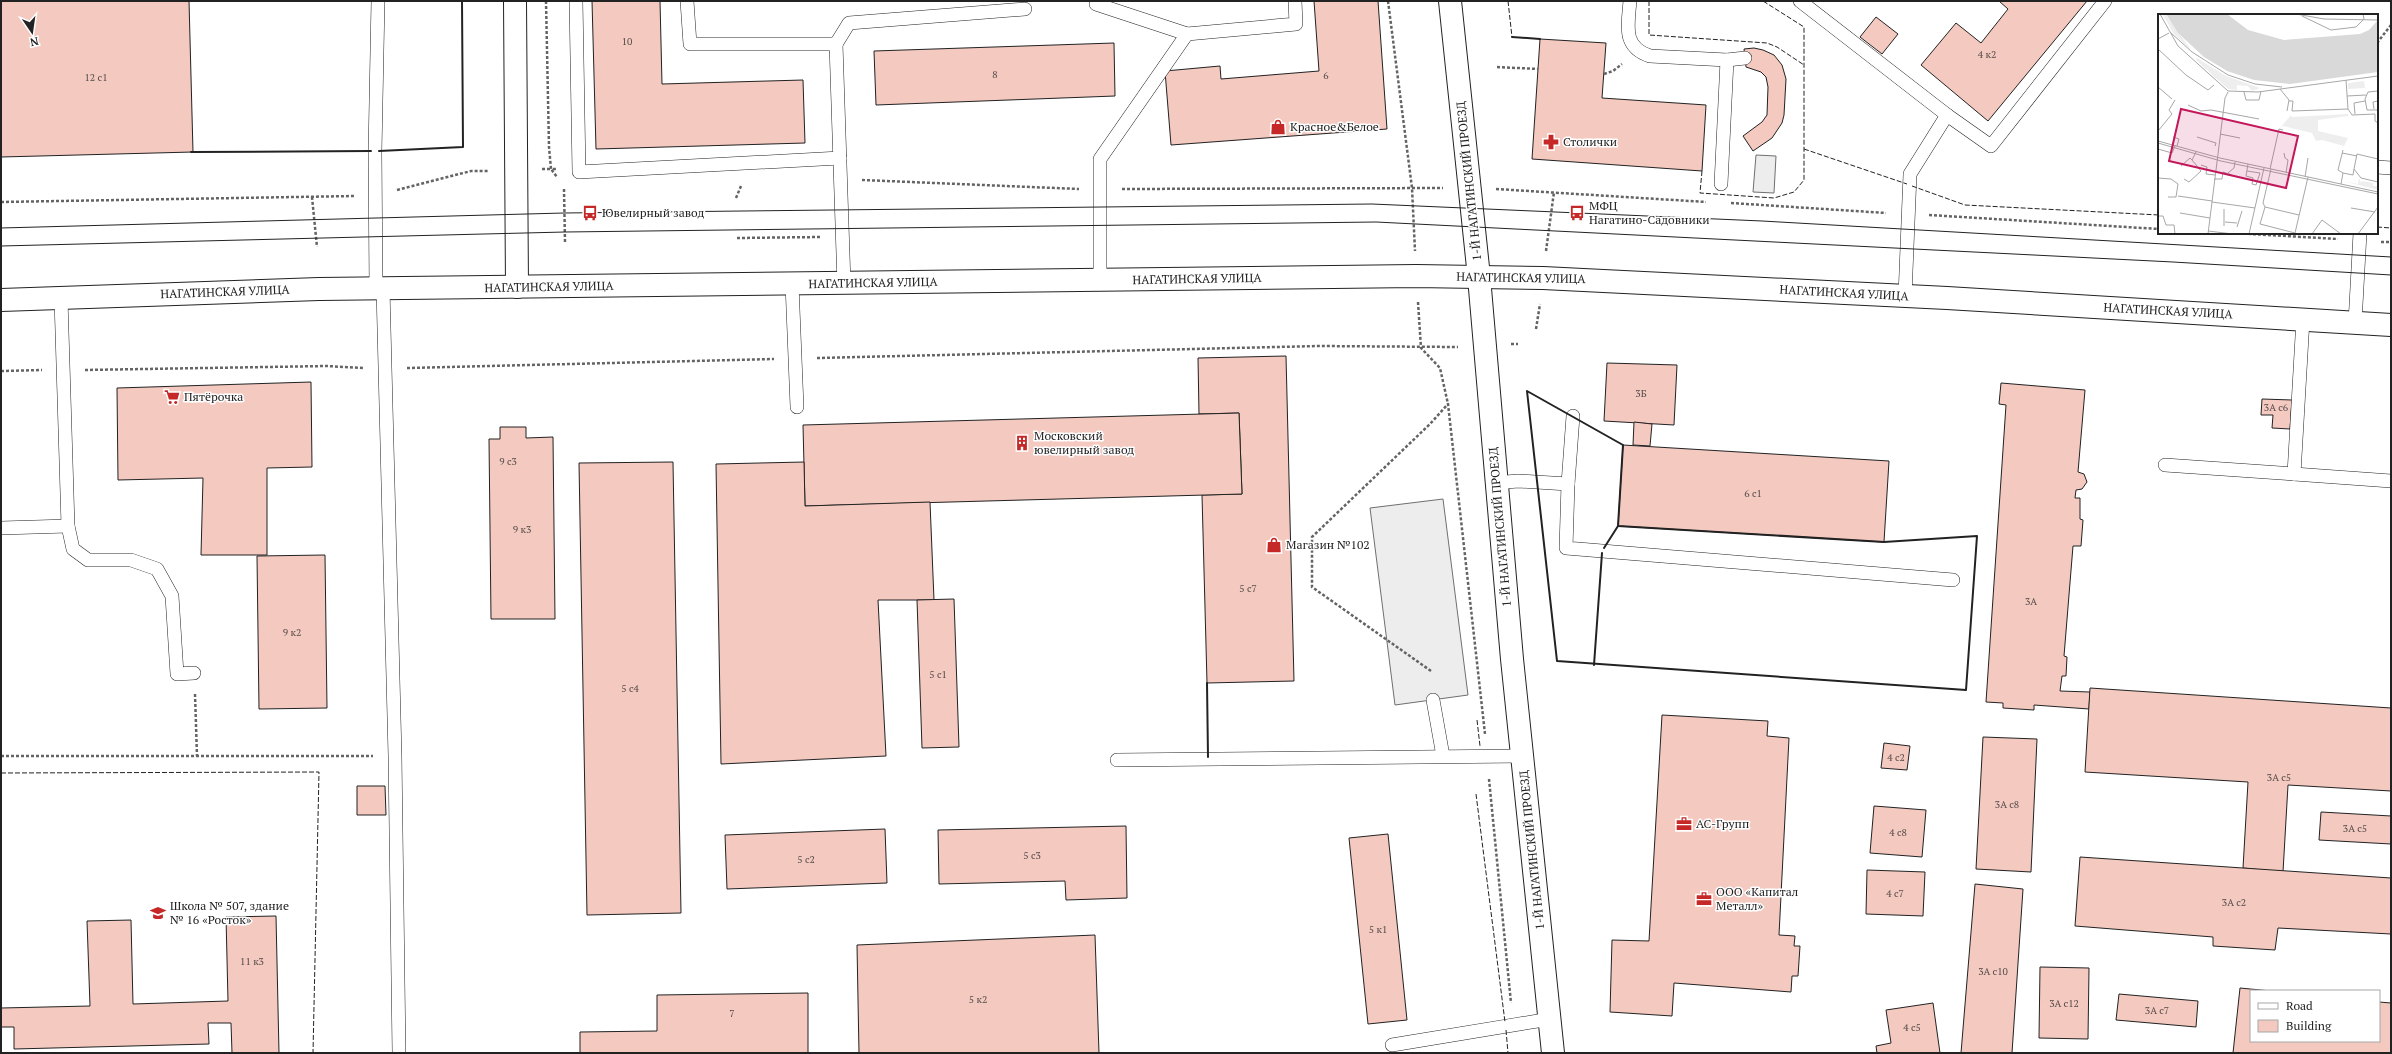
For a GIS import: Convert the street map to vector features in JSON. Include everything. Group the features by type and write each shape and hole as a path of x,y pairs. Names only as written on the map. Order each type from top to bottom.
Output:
{"street":[{"path":"515,1 518,287"},
{"name":"1-Й НАГАТИНСКИЙ ПРОЕЗД","path":"1450,1 1479,277 1495,483 1522,756 1554,1053"},
{"name":"НАГАТИНСКАЯ УЛИЦА","path":"1,300 319,289 844,284 1416,276 1543,278 1905,296 2391,325"}],"lane":[{"path":"378,1 375,151 379,289 385,368 396,756 399,1053"},
{"path":"576,1 579,172 840,158"},
{"path":"687,1 690,44 836,44"},
{"path":"1096,4 1187,34 1296,24 1295,1"},
{"path":"1630,1 1629,35 1634,48 1641,53 1650,56 1727,60 1745,58"},
{"path":"1800,1 1947,115 1991,146 2105,1"},
{"path":"844,284 836,44 849,23 1025,9"},
{"path":"1100,280 1100,159 1187,34"},
{"path":"1721,184 1727,60"},
{"path":"1905,296 1910,174 1947,115"},
{"path":"2378,167 2391,168"},
{"path":"2355,323 2359,237"},
{"path":"792,284 797,407"},
{"path":"61,299 68,526 73,549 88,560 131,560 157,570 172,596 177,674 194,673"},
{"path":"2294,474 2303,319"},
{"path":"1573,416 1568,484 1566,548 1952,580"},
{"path":"2165,465 2391,481"},
{"path":"1495,483 1518,481 1568,484"},
{"path":"1,528 68,526"},
{"path":"1433,700 1443,756"},
{"path":"1117,760 1522,756"},
{"path":"1392,1045 1550,1019"}],"path":[{"path":"546,1 551,168"},
{"path":"1388,1 1412,188 1421,348 1440,368 1448,404 1487,756 1514,1025"},
{"path":"2378,42 2391,25"},
{"path":"1497,66 1538,69"},
{"path":"736,198 743,182"},
{"path":"564,188 565,242"},
{"path":"312,197 317,247"},
{"path":"2264,234 2359,237 2391,242"},
{"path":"737,238 842,237"},
{"path":"1,371 326,366 385,368 1318,346 1421,348"},
{"path":"1431,671 1312,587 1312,536 1430,424 1448,404"},
{"path":"194,673 197,756"},
{"path":"1,756 396,756"}],"shaded area":[{"path":"1756,155 1776,156 1774,193 1753,192"},
{"path":"1443,499 1468,695 1395,705 1370,508"}],"building":[{"path":"1,1 189,1 193,152 1,157"},
{"path":"592,1 660,1 662,84 803,80 805,143 596,149"},
{"path":"1314,1 1378,1 1387,129 1171,145 1165,71 1220,66 1221,79 1319,71"},
{"path":"1999,1 2087,1 1988,121 1921,65 1956,23 1981,43 2008,9"},
{"path":"1876,17 1898,34 1882,54 1860,37"},
{"path":"1540,39 1606,43 1602,98 1706,105 1702,171 1532,159"},
{"path":"1114,43 1115,96 876,105 874,51"},
{"path":"1754,48 1774,55 1782,65 1786,79 1784,115 1782,123 1772,138 1753,151 1743,136 1762,122 1767,115 1768,87 1766,77 1761,72 1746,67 1744,49"},
{"path":"1286,356 1294,681 1207,683 1202,495 1242,494 1239,413 1199,414 1198,358"},
{"path":"1607,363 1677,365 1674,425 1604,421"},
{"path":"311,382 312,467 267,468 267,555 201,555 203,478 118,480 117,388"},
{"path":"2001,383 2085,390 2078,472 2084,474 2087,482 2082,489 2076,490 2075,498 2080,498 2080,519 2083,520 2081,546 2073,546 2064,656 2067,657 2066,676 2062,676 2060,691 2090,692 2089,709 2034,705 2034,710 2003,708 2003,703 1986,702 2006,405 1999,404"},
{"path":"2262,399 2292,400 2290,429 2272,428 2273,415 2261,415"},
{"name":"Московский ювелирный завод","path":"1239,413 1242,494 805,506 803,425"},
{"path":"1634,422 1652,424 1650,446 1633,445"},
{"path":"500,427 526,427 526,438 553,437 555,619 491,619 489,439 500,439"},
{"path":"1623,445 1889,461 1884,542 1618,526"},
{"path":"673,462 681,913 587,915 579,463"},
{"path":"804,462 805,506 930,502 934,600 878,600 886,756 721,764 716,464"},
{"path":"325,555 327,708 259,709 257,556"},
{"path":"954,599 959,747 922,748 917,600"},
{"path":"2090,688 2391,708 2391,791 2288,785 2283,872 2243,868 2248,782 2085,772"},
{"path":"1662,715 1768,721 1767,736 1789,738 1779,935 1795,936 1794,946 1800,946 1798,976 1792,976 1791,992 1674,983 1672,1016 1610,1012 1612,940 1649,941"},
{"path":"1983,737 2037,739 2031,872 1976,869"},
{"path":"1884,743 1910,746 1907,770 1881,768"},
{"path":"357,786 385,786 386,815 357,815"},
{"path":"1874,806 1926,810 1922,857 1870,853"},
{"path":"2321,812 2391,816 2391,844 2319,840"},
{"path":"1126,826 1127,898 1066,900 1065,881 939,884 938,830"},
{"path":"885,829 887,883 727,889 725,835"},
{"path":"1388,834 1407,1020 1368,1024 1349,838"},
{"path":"2080,857 2391,878 2391,934 2278,928 2275,950 2213,946 2213,937 2075,926"},
{"path":"1867,870 1925,872 1923,916 1866,914"},
{"path":"1975,884 2023,889 2012,1053 1961,1053"},
{"path":"276,916 279,1053 232,1053 231,1023 208,1023 209,1044 14,1049 14,1027 1,1027 1,1008 90,1006 87,921 131,920 133,1004 228,1001 226,917"},
{"path":"1095,935 1099,1053 859,1053 857,945"},
{"path":"2040,967 2089,968 2088,1039 2039,1038"},
{"path":"2240,988 2261,990 2250,990 2250,1042 2380,1042 2380,1002 2391,1003 2391,1053 2233,1053"},
{"path":"808,993 808,1053 580,1053 580,1032 657,1031 657,995"},
{"path":"2119,994 2198,1001 2196,1027 2116,1020"},
{"path":"1933,1003 1940,1053 1877,1053 1876,1046 1891,1043 1886,1010"}],"tram line":[{"path":"1,228 564,213 1372,204 1762,221 2391,257"},
{"path":"1,246 565,232 1376,222 2173,262 2391,275"}],"fence":[{"path":"1508,1 1512,37"},
{"path":"1649,1 1649,35 1767,43 1777,47 1804,65"},
{"path":"1702,171 1700,193 1774,198 1794,192 1804,180 1804,27 1763,1"},
{"path":"1804,149 1907,184"},
{"path":"1912,186 1965,205 2158,215"},
{"path":"2378,227 2391,228"},
{"path":"1477,720 1480,746"},
{"path":"1,773 319,772 313,1053"},
{"path":"1476,794 1505,1022"},
{"path":"1506,1030 1508,1053"}],"wall":[{"path":"379,151 463,147 462,1"},
{"path":"1512,37 1540,39"},
{"path":"191,152 371,151"},
{"path":"1527,391 1623,445 1618,526 1884,542 1977,536 1966,690 1557,661 1527,391"},
{"path":"1604,548 1618,526"},
{"path":"1594,665 1602,553"},
{"path":"1207,683 1208,757"}],"place":[{"name":"Красное&Белое","path":"1278,127"},
{"name":"Столички","path":"1551,142"},
{"name":"Ювелирный завод","path":"590,213"},
{"name":"МФЦ Нагатино-Садовники","path":"1577,213"},
{"name":"Пятёрочка","path":"172,397"},
{"name":"Московский ювелирный завод","path":"1022,443"},
{"name":"Магазин №102","path":"1274,545"},
{"name":"АС-Групп","path":"1684,824"},
{"name":"ООО «Капитал Металл»","path":"1704,899"},
{"name":"Школа № 507, здание № 16 «Росток»","path":"158,913"}]}
